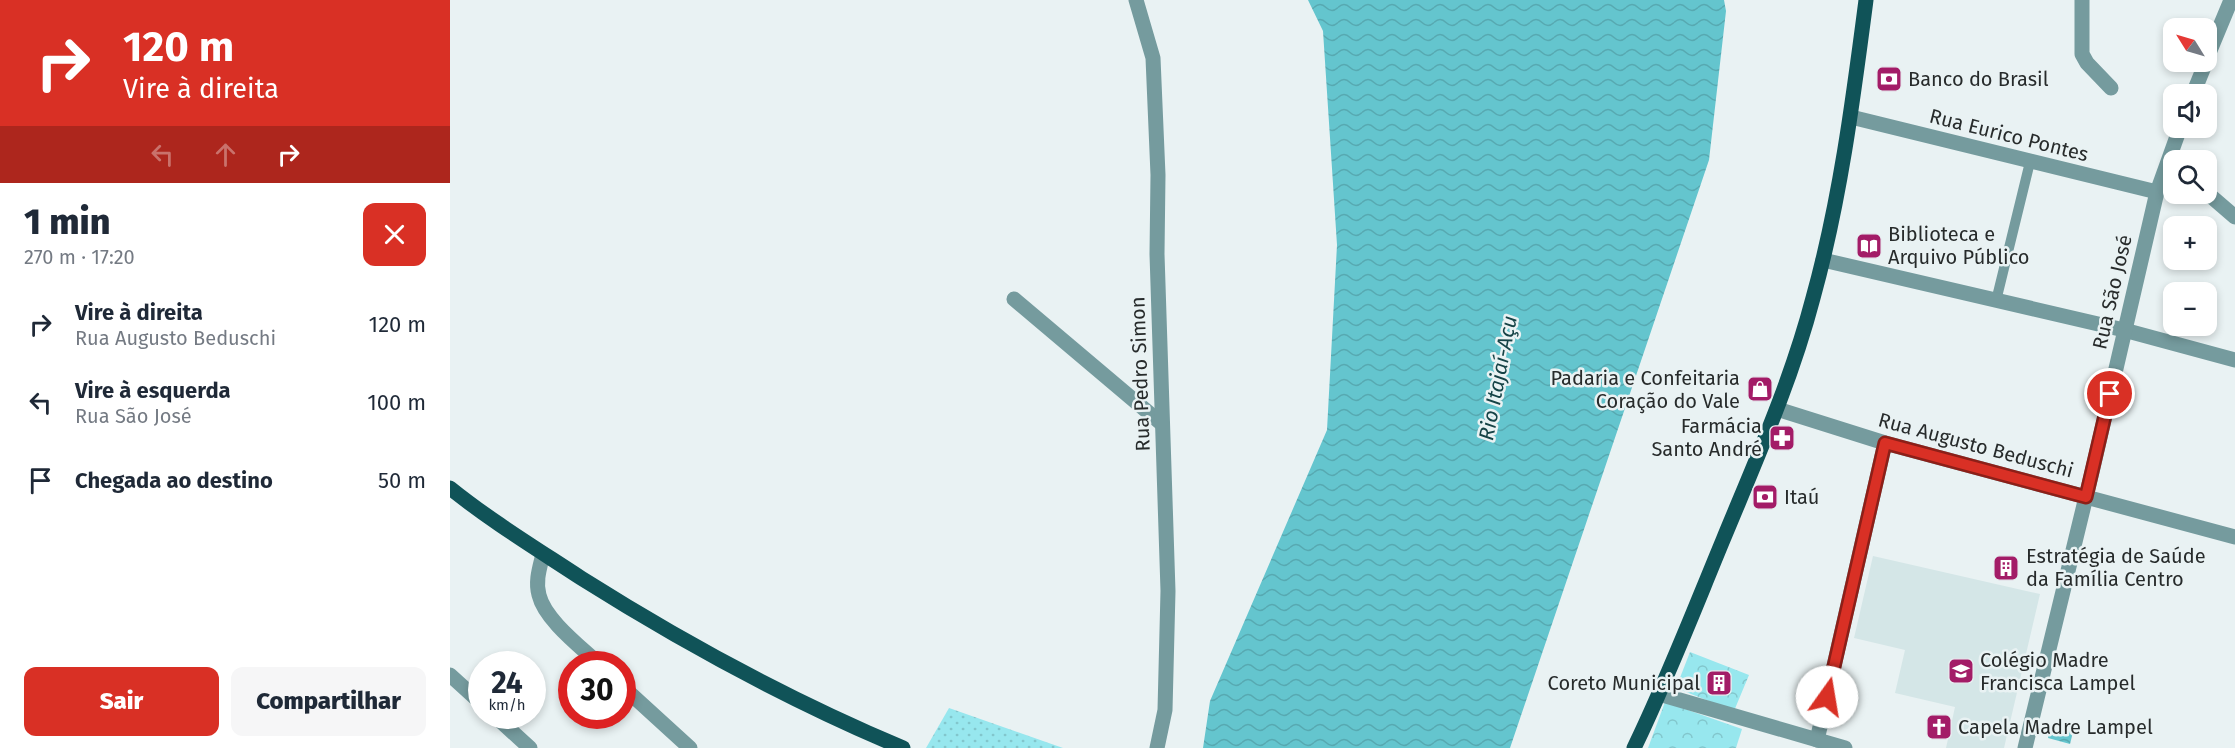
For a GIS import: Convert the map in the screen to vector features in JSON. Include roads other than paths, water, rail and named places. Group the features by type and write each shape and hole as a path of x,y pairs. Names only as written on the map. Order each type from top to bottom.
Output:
{"main road":[{"path":"1634,748 1659,694 1778,409 1800,345 1823,260 1851,117 1866,0"},
{"path":"450,488 543,554 706,653 837,719 903,748"}],"street":[{"name":"Rua Pedro Simon","path":"1136,0 1149,40 1154,78 1158,175 1157,254 1168,591 1165,710 1157,748"},
{"path":"2082,0 2082,54 2087,63 2111,88"},
{"path":"2217,33 2230,0"},
{"name":"Rua Eurico Pontes","path":"1851,117 2157,192"},
{"path":"1996,301 2030,162"},
{"name":"Rua São José","path":"2025,748 2157,192 2163,178"},
{"path":"2217,201 2235,217"},
{"path":"1823,260 2124,330 2235,360"},
{"path":"1014,299 1162,424"},
{"name":"Rua Augusto Beduschi","path":"1778,409 1885,443 2235,537"},
{"path":"1817,740 1885,443"},
{"path":"543,554 537,577 539,596 548,613 561,629 585,651"},
{"path":"450,675 468,691"},
{"path":"1659,694 1845,748"},
{"path":"636,699 690,748"},
{"path":"509,729 530,748"}],"water":[{"name":"Rio Itajaí-Açu","path":"1308,0 1724,0 1726,11 1709,160 1510,748 1203,748 1210,701 1327,430 1337,245 1323,31"},
{"path":"2051,727 2073,732 2070,744 2048,738"}],"place":[{"name":"Banco do Brasil","path":"1889,79"},
{"name":"Biblioteca e Arquivo Público","path":"1869,246"},
{"name":"Padaria e Confeitaria Coração do Vale","path":"1760,389"},
{"name":"Farmácia Santo André","path":"1782,438"},
{"name":"Itaú","path":"1765,497"},
{"name":"Estratégia de Saúde da Família Centro","path":"2006,568"},
{"name":"Colégio Madre Francisca Lampel","path":"1961,671"},
{"name":"Coreto Municipal","path":"1719,683"},
{"name":"Capela Madre Lampel","path":"1939,727"}]}
